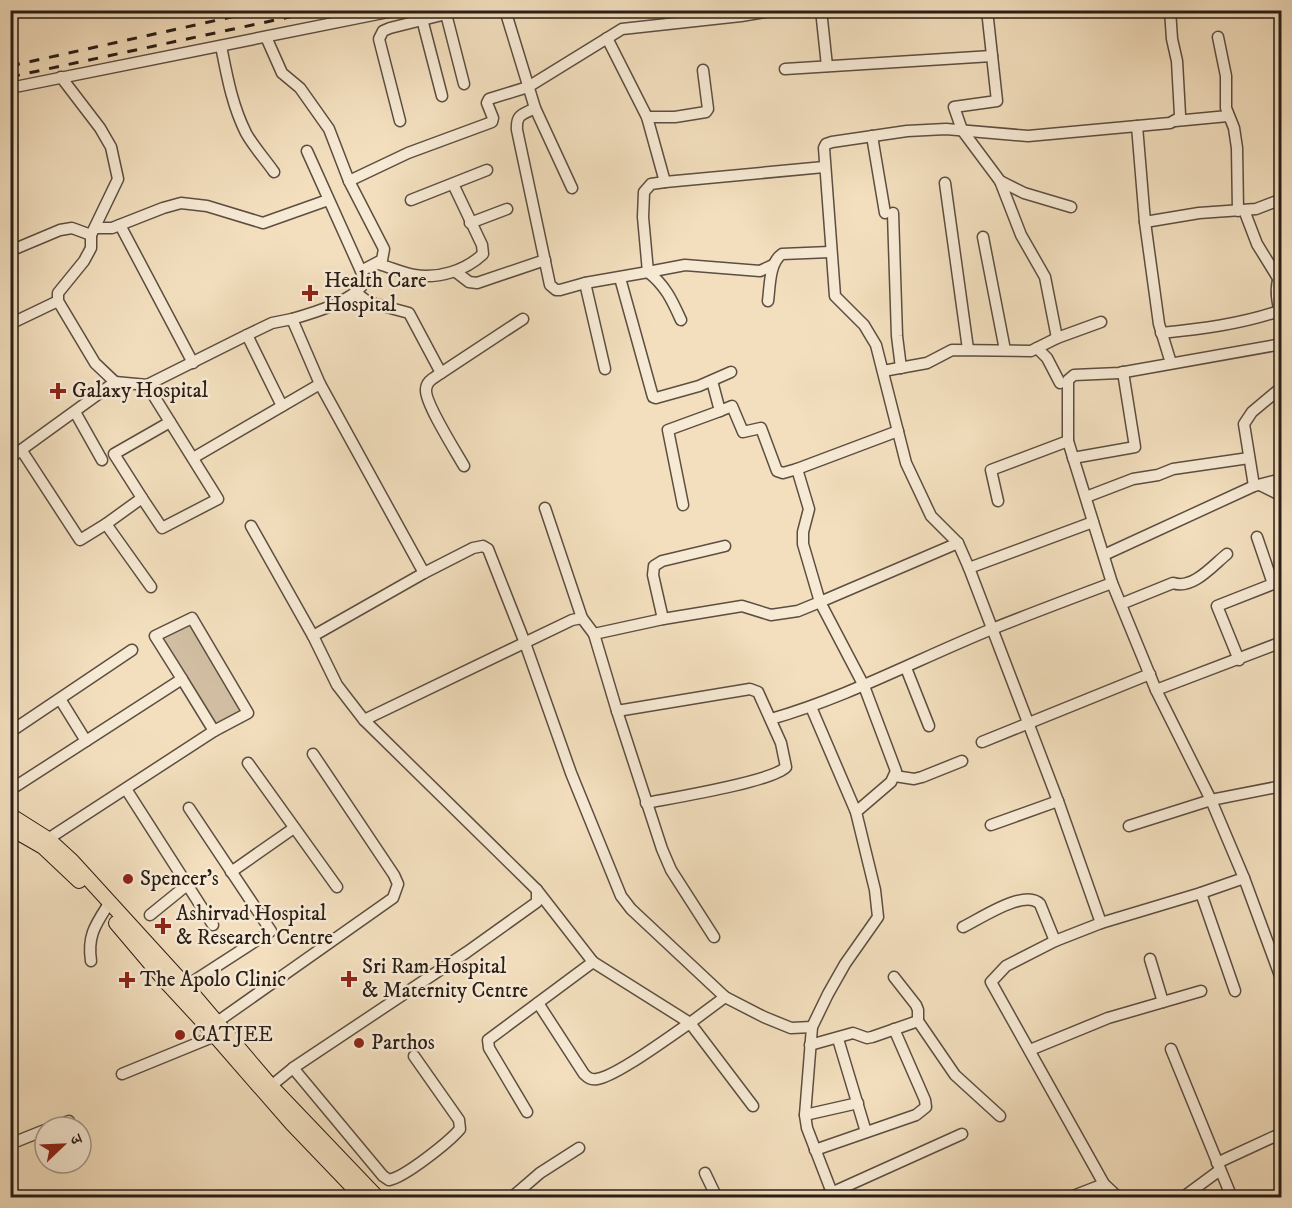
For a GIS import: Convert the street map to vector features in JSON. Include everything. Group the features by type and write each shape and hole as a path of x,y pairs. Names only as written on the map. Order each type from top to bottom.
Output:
{"main road":[{"path":"10,815 48,838 72,861 166,982 271,1086 371,1196"},
{"path":"10,828 43,847 108,906 186,986 216,1029 292,1124 371,1196"}],"street":[{"path":"10,88 398,10"},
{"path":"505,10 535,108 572,188"},
{"path":"350,181 408,153 492,122 493,118 487,103 489,99 528,87 622,29 777,10"},
{"path":"821,10 827,66"},
{"path":"987,10 997,101 954,107 962,130 1000,181 1021,235 1045,278 1057,338"},
{"path":"1170,10 1172,39 1177,61 1180,115 1175,121"},
{"path":"400,121 379,39 383,31 445,12 464,84"},
{"path":"422,19 442,96"},
{"path":"266,37 282,74 300,88 329,129 350,181 382,243 384,256 378,264 361,271"},
{"path":"1161,333 1214,327 1280,315 1280,276 1257,244 1241,211 1237,148 1234,128 1226,108 1226,76 1218,37"},
{"path":"607,38 647,117 665,182"},
{"path":"221,46 231,94 247,134 274,172"},
{"path":"786,69 992,56"},
{"path":"647,117 675,117 706,112 708,109 703,70"},
{"path":"61,77 100,128 111,147 118,179 93,232 91,248 84,261 58,293 58,302 95,363 115,382 147,385 272,323 320,310 355,292 365,281 307,151"},
{"path":"535,108 516,120 550,285 556,290 685,265 760,271 773,265"},
{"path":"1101,923 1058,801 969,568 958,543 931,516 906,463 876,345 864,325 835,296 824,148 826,144 907,131 962,130 1028,135 1228,116"},
{"path":"1137,126 1145,222 1161,333 1171,363"},
{"path":"872,136 889,213 901,368"},
{"path":"681,320 670,294 660,281 648,272 643,217 644,192 651,184 824,167"},
{"path":"411,200 487,170"},
{"path":"1000,181 1024,194 1071,207"},
{"path":"945,183 968,350"},
{"path":"378,264 415,275 456,272 483,254 482,245 453,184"},
{"path":"1145,222 1199,213 1256,209 1281,199"},
{"path":"10,251 60,230 72,228 93,232 112,228 181,203 207,206 263,223 328,200"},
{"path":"470,223 507,209"},
{"path":"120,225 193,363"},
{"path":"983,237 1005,350"},
{"path":"768,301 773,265 777,257 782,254 830,252"},
{"path":"456,272 469,282 477,283 545,260"},
{"path":"620,278 653,397 684,391 731,372"},
{"path":"585,283 604,369"},
{"path":"355,292 368,302 411,315 441,373"},
{"path":"10,324 58,302"},
{"path":"292,319 320,384 424,573"},
{"path":"464,466 426,392 429,381 523,320"},
{"path":"883,371 927,363 952,350 1024,352 1101,322"},
{"path":"247,335 282,406"},
{"path":"876,345 897,336"},
{"path":"1281,344 1123,372 1074,375 1068,380 1068,441 1112,583 1156,690 1211,800 1280,969 1281,981"},
{"path":"1036,348 1047,358 1060,383"},
{"path":"1073,458 1135,447 1123,372"},
{"path":"712,381 720,411"},
{"path":"10,458 115,382"},
{"path":"193,458 320,384"},
{"path":"147,385 218,499 162,528 114,454 170,422"},
{"path":"1257,486 1249,458 1244,424 1252,412 1281,387"},
{"path":"683,505 668,430 729,406 734,408 743,432 761,428 777,471 783,473 898,431"},
{"path":"75,411 102,460"},
{"path":"998,501 991,470 1068,441"},
{"path":"22,451 80,540 142,498"},
{"path":"1086,497 1133,479 1158,475 1180,468 1249,458"},
{"path":"797,469 809,509 803,532 803,544 820,602 864,686 896,771 895,776 856,812"},
{"path":"1104,555 1257,486 1281,479"},
{"path":"1257,486 1281,496"},
{"path":"545,508 582,618 594,634 662,849 671,870 714,937"},
{"path":"969,568 1094,522"},
{"path":"106,524 151,587"},
{"path":"251,526 313,636 337,685 364,720 537,890 593,962 690,1023 753,1106"},
{"path":"1239,660 1217,606 1273,584 1257,537"},
{"path":"594,634 663,619 742,606 771,615 798,610 958,543"},
{"path":"313,636 424,573 473,548 483,546 491,555 571,773 621,896 631,909 725,997 791,1028 812,1027"},
{"path":"663,619 653,574 654,566 662,561 725,546"},
{"path":"1121,604 1173,583 1194,580 1227,554"},
{"path":"771,719 811,707 864,686 992,629 1112,583"},
{"path":"48,838 214,731 248,713 192,618 155,636 214,731"},
{"path":"364,720 572,620 582,618"},
{"path":"1156,690 1281,642"},
{"path":"10,732 132,650"},
{"path":"906,668 929,726"},
{"path":"982,742 1150,674"},
{"path":"10,790 182,679"},
{"path":"617,711 750,689 758,692 782,743 786,762 783,771 720,789 646,803"},
{"path":"60,699 86,741"},
{"path":"811,707 856,812 875,890 878,917 834,984 812,1027 805,1115 807,1128 833,1195"},
{"path":"122,1074 216,1029 393,898 398,884 394,875 314,754"},
{"path":"895,776 914,779 962,761"},
{"path":"248,763 337,887"},
{"path":"1129,826 1211,800 1281,786"},
{"path":"126,789 213,925"},
{"path":"991,825 1058,801"},
{"path":"186,986 271,931 189,808"},
{"path":"231,872 294,828"},
{"path":"1119,1197 1104,1184 991,982 1006,966 1055,941 1101,923 1244,878"},
{"path":"150,915 187,885"},
{"path":"271,1086 293,1068 467,952 537,902 537,890"},
{"path":"1201,893 1235,991"},
{"path":"963,927 1007,905 1030,898 1040,904 1055,941"},
{"path":"91,961 89,946 92,931 108,906"},
{"path":"1150,959 1163,1002"},
{"path":"526,1112 489,1048 488,1040 593,962"},
{"path":"894,977 916,1005 918,1021 955,1076 1000,1116"},
{"path":"1030,1050 1099,1021 1201,991"},
{"path":"538,1003 584,1074 591,1079 598,1079 623,1067 725,997"},
{"path":"810,1045 853,1033 872,1037 918,1021"},
{"path":"815,1150 916,1115 926,1107 894,1029"},
{"path":"838,1039 866,1132"},
{"path":"1171,1049 1232,1197"},
{"path":"293,1068 383,1176 389,1180 401,1175 460,1129 459,1120 414,1056"},
{"path":"805,1115 858,1103"},
{"path":"1182,1197 1219,1166 1281,1133"},
{"path":"820,1197 833,1195 962,1134"},
{"path":"10,1144 33,1135"},
{"path":"512,1197 540,1173 579,1148"},
{"path":"705,1173 717,1197"},
{"path":"1068,1197 1104,1184"}],"shaded area":[{"path":"194,621 246,709 216,725 159,634"}],"railway":[{"path":"10,66 263,10"},
{"path":"10,77 322,10"}],"place":[{"name":"Health Care Hospital","path":"310,293"},
{"name":"Galaxy Hospital","path":"58,391"},
{"name":"Spencer's","path":"128,879"},
{"name":"Ashirvad Hospital & Research Centre","path":"163,926"},
{"name":"Sri Ram Hospital & Maternity Centre","path":"349,979"},
{"name":"The Apolo Clinic","path":"127,980"},
{"name":"CATJEE","path":"180,1035"},
{"name":"Parthos","path":"359,1043"}]}
